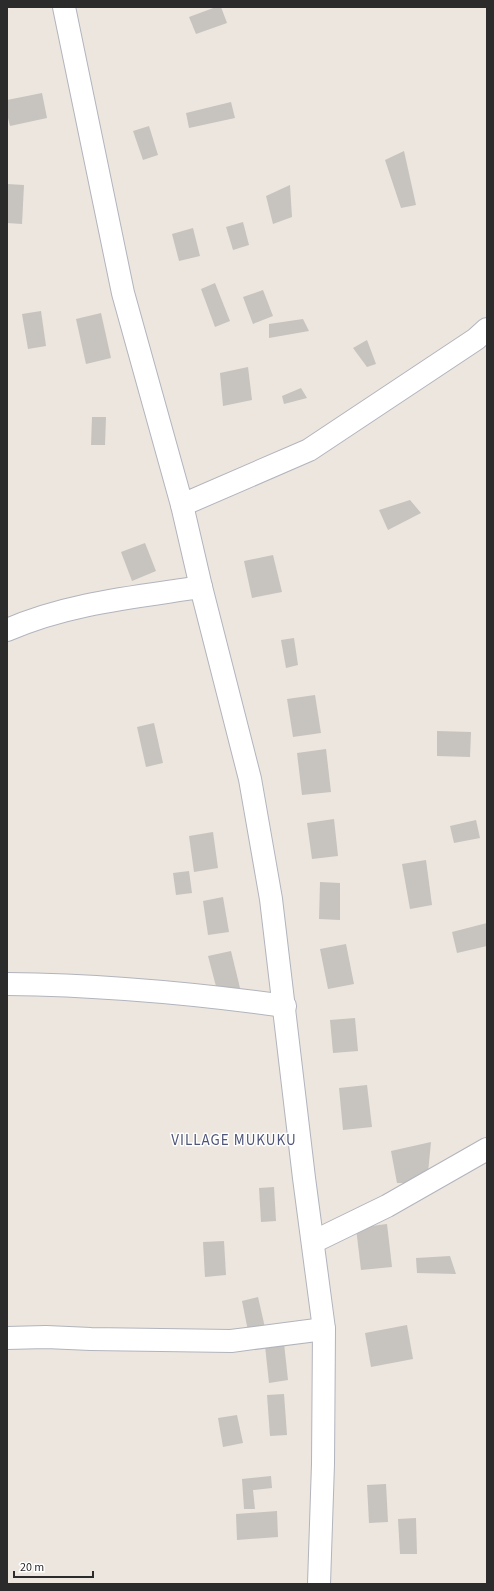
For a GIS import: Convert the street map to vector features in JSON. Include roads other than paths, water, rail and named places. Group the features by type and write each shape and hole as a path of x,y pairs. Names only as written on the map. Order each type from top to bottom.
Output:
{"street":[{"path":"64,7 123,293 182,505 201,588 250,779 271,899 285,1006 312,1242 324,1329 323,1464 319,1584"},
{"path":"182,505 309,450 476,339 487,329"},
{"path":"7,630 67,609 126,598 201,588"},
{"path":"7,984 68,985 140,989 203,995 285,1006"},
{"path":"312,1242 387,1206 487,1149"},
{"path":"7,1338 46,1337 231,1341 324,1329"}],"district":[{"name":"VILLAGE MUKUKU","path":"234,1140"}]}
